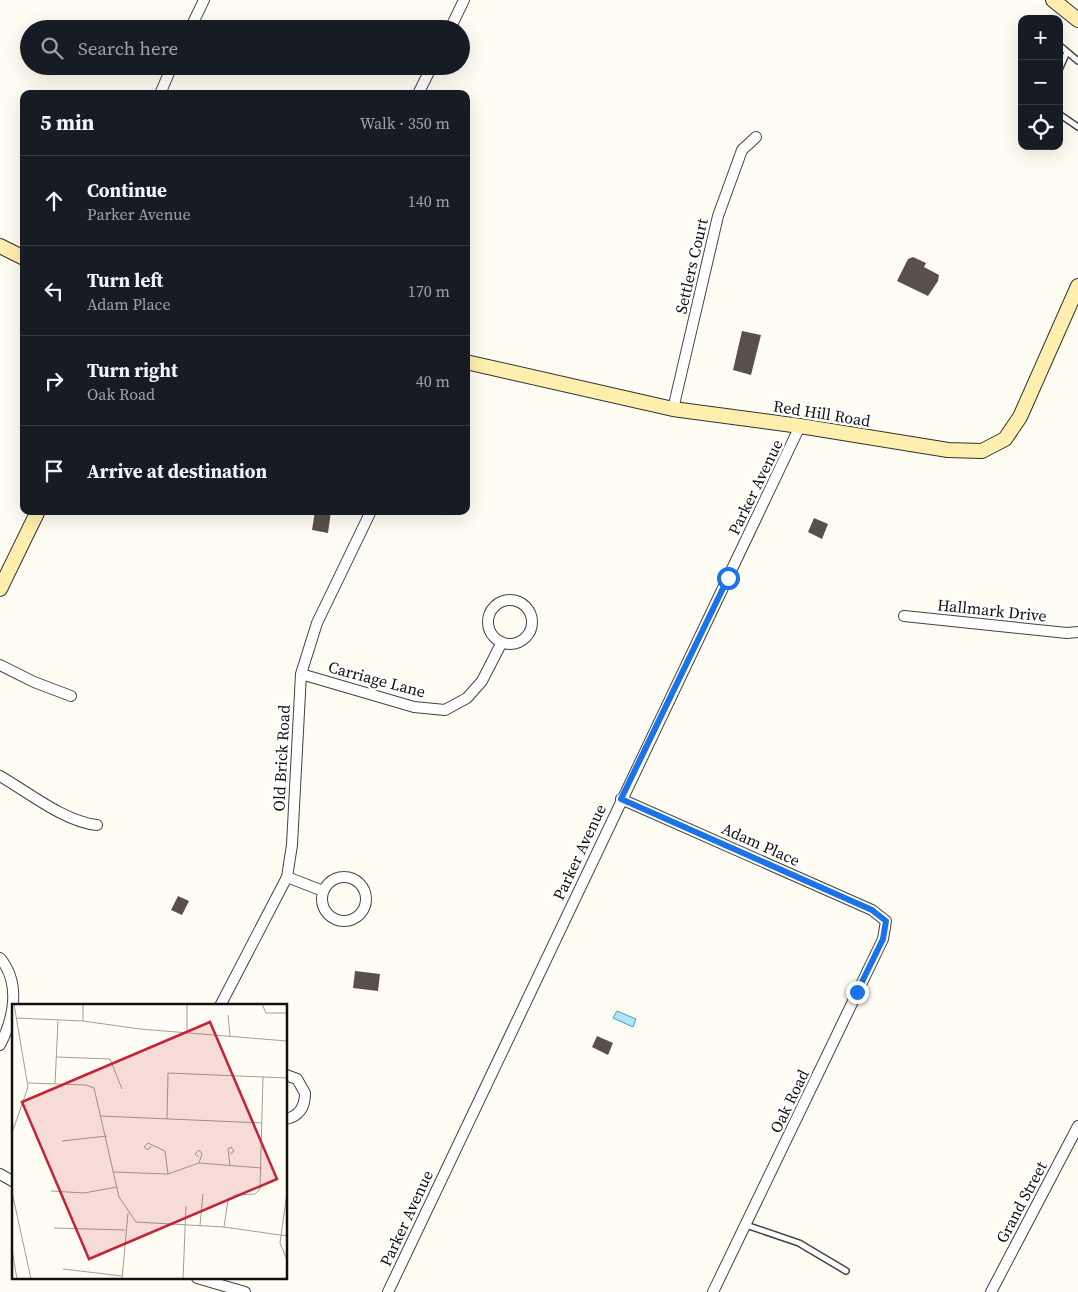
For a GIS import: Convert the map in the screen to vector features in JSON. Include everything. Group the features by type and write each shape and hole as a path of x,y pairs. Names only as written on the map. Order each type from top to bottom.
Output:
{"street":[{"path":"194,20 204,0"},
{"path":"454,20 464,0"},
{"path":"1053,0 1078,20"},
{"path":"162,90 168,75"},
{"path":"420,90 428,75"},
{"name":"Settlers Court","path":"673,410 718,216 742,150 756,137"},
{"path":"0,246 20,256"},
{"name":"Red Hill Road","path":"470,363 673,410 800,426 948,450 982,452 1005,439 1020,417 1078,286"},
{"name":"Parker Avenue","path":"388,1292 800,426"},
{"path":"0,590 36,515"},
{"name":"Old Brick Road","path":"221,1004 286,877 292,845 301,674 317,623 370,515"},
{"path":"516,601 528,609 532,620 531,628 524,639 517,642 502,642 490,630 490,615 500,602 516,601"},
{"name":"Hallmark Drive","path":"904,616 1067,633 1078,632"},
{"name":"Carriage Lane","path":"301,674 414,707 445,710 466,698 482,681 502,642"},
{"path":"0,665 34,682 71,696"},
{"path":"0,776 66,815 85,824 97,825"},
{"name":"Adam Place","path":"621,799 872,910 886,921"},
{"path":"286,877 323,891"},
{"path":"353,878 364,890 366,897 364,908 353,919 341,921 334,919 324,909 322,902 323,891 333,879 353,878"},
{"name":"Oak Road","path":"713,1292 883,939 886,921"},
{"path":"0,958 14,991 13,1004"},
{"path":"0,1045 12,1014"},
{"path":"288,1076 297,1079 305,1093 302,1108 298,1113 288,1118"},
{"name":"Grand Street","path":"991,1292 1078,1128"},
{"path":"0,1174 12,1181"},
{"path":"204,1280 245,1292"}],"lane":[{"path":"1063,49 1078,61"},
{"path":"1063,60 1066,52"},
{"path":"1063,117 1078,127"},
{"path":"746,1225 799,1243 846,1271"}],"water":[{"path":"617,1011 636,1019 633,1027 613,1018"}],"building":[{"path":"913,257 926,263 924,267 939,275 938,281 928,296 897,281 908,259"},
{"path":"742,331 761,335 751,375 733,370"},
{"path":"314,515 330,515 328,533 312,530"},
{"path":"814,518 828,524 822,539 808,532"},
{"path":"178,896 189,901 182,915 171,910"},
{"path":"355,971 380,974 378,991 353,988"},
{"path":"597,1036 613,1043 608,1055 592,1047"}],"route":[{"path":"728,578 621,799 872,910 886,921 883,939 857,992"}]}
